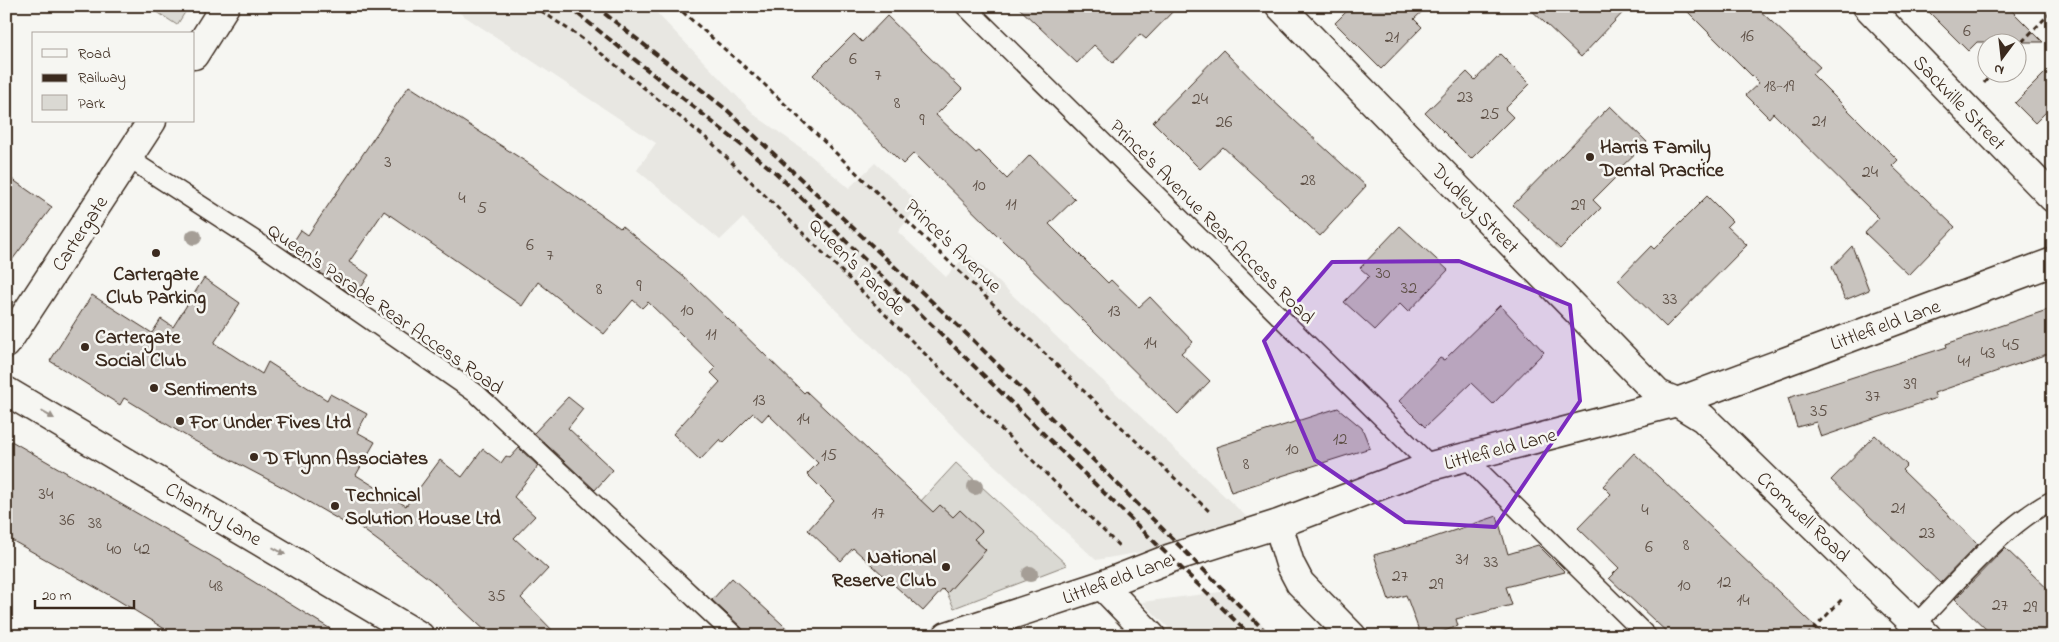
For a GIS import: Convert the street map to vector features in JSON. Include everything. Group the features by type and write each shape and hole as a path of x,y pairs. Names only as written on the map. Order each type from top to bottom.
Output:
{"street":[{"path":"195,53 225,6"},
{"name":"Dudley Street","path":"1280,6 1658,394 1677,402"},
{"name":"Sackville Street","path":"1867,6 2053,198"},
{"name":"Cartergate","path":"6,344 151,122"},
{"name":"Littlefield Lane","path":"948,636 1278,524 1431,466 1677,402 2053,262"},
{"name":"Chantry Lane","path":"6,390 420,636"},
{"name":"Cromwell Road","path":"1677,402 1703,418 1921,630"},
{"path":"1278,524 1290,564 1300,583 1352,636"},
{"path":"1102,585 1151,636"}],"lane":[{"name":"Prince's Avenue Rear Access Road","path":"965,6 1431,466"},
{"name":"Queen's Parade Rear Access Road","path":"128,158 256,241 477,394 735,636"},
{"path":"1466,457 1647,636"},
{"path":"1921,630 2008,531 2034,509 2053,500"}],"path":[{"name":"Queen's Parade","path":"534,6 587,42 711,142 1142,569"},
{"name":"Prince's Avenue","path":"676,6 765,85 1209,509"},
{"path":"2026,38 2053,10"},
{"path":"1807,636 1864,575"}],"highlighted area":[{"path":"1459,261 1570,305 1580,401 1495,527 1405,522 1315,460 1264,341 1332,262"}],"shaded area":[{"path":"449,6 650,6 756,116 804,150 849,188 875,163 920,204 898,232 946,277 968,253 1252,522 1182,545 1096,560 969,442 743,218 720,240 637,170 656,143"},
{"path":"1228,591 1274,636 1177,636 1142,602"}],"green space":[{"path":"148,6 189,6 177,25"},
{"path":"956,463 1067,565 954,608 947,593 986,550 974,539 981,530 960,511 953,517 940,505 932,513 920,502"}],"building":[{"path":"1017,6 1178,6 1146,39 1140,34 1113,63 1094,45 1077,63"},
{"path":"1352,6 1428,6 1414,19 1422,27 1381,69 1335,23"},
{"path":"1527,6 1629,6 1581,57"},
{"path":"1682,6 1755,6 1820,67 1812,74 1898,160 1892,166 1955,227 1909,275 1865,233 1879,218 1773,113 1769,118 1746,95 1759,83"},
{"path":"1923,6 2007,6 2043,42 2026,42 2026,32 1976,32 1976,43 1968,51"},
{"path":"887,16 962,89 936,115 976,153 979,151 1007,179 1030,155 1075,199 1049,224 1108,283 1111,280 1139,307 1150,297 1193,342 1181,353 1210,381 1178,414 914,153 903,164 813,75 854,34 862,42"},
{"path":"1223,50 1270,98 1366,186 1320,236 1223,147 1200,169 1153,122"},
{"path":"1500,54 1530,84 1505,109 1513,117 1471,159 1425,113 1467,72 1475,80"},
{"path":"2053,65 2053,105 2035,123 2015,103"},
{"path":"409,86 534,167 620,228 622,226 690,282 804,393 806,391 933,512 940,505 953,517 960,510 982,531 974,539 986,550 947,593 943,589 923,611 853,548 841,561 808,530 834,501 807,474 818,463 768,414 762,421 753,413 723,443 720,439 700,460 673,434 720,382 711,373 716,368 648,302 642,308 633,300 604,334 538,282 522,306 384,211 349,262 369,275 355,297 288,250 301,230 308,235"},
{"path":"1610,106 1647,142 1616,172 1618,175 1593,200 1601,208 1560,249 1513,205"},
{"path":"6,175 52,207 6,268"},
{"path":"1707,196 1732,221 1727,226 1747,245 1666,327 1618,280 1651,246 1654,249"},
{"path":"1400,226 1448,270 1408,312 1400,304 1375,330 1344,302 1369,276 1360,268"},
{"path":"1852,246 1869,290 1845,300 1832,267"},
{"path":"204,278 240,303 214,343 262,374 268,362 327,400 330,394 367,414 357,432 375,442 356,475 406,506 440,460 462,477 483,449 501,463 506,456 510,458 519,448 538,466 514,497 535,516 514,538 548,569 521,598 558,636 491,636 432,581 346,517 343,522 288,490 191,439 124,398 120,405 50,361 92,295 152,333 161,319 173,327"},
{"path":"1500,305 1544,352 1493,404 1471,383 1425,427 1399,401 1440,358 1444,360"},
{"path":"2053,308 2053,352 1934,393 1936,398 1821,437 1816,422 1797,427 1788,398 1947,347 1946,344"},
{"path":"568,397 583,409 568,428 613,470 595,490 534,433"},
{"path":"1338,408 1362,428 1370,448 1231,492 1216,447"},
{"path":"1875,435 1907,465 1902,470 1978,544 1940,583 1831,480"},
{"path":"6,438 220,561 342,636 176,636 116,599 6,537"},
{"path":"1634,453 1825,636 1671,636 1609,578 1619,568 1578,528 1611,494 1603,486"},
{"path":"1497,516 1508,554 1538,545 1565,572 1506,587 1512,605 1456,619 1458,626 1431,636 1421,636 1406,595 1389,600 1374,555"},
{"path":"2005,548 2053,594 2053,636 1993,636 1955,599"},
{"path":"732,578 795,636 746,636 742,628 712,600"}],"railway":[{"path":"568,6 776,173 1251,636"},
{"path":"595,6 727,110 973,340 1270,636"}],"place":[{"name":"Harris Family Dental Practice","path":"1590,157"},
{"name":"Cartergate Club Parking","path":"156,253"},
{"name":"Cartergate Social Club","path":"85,347"},
{"name":"Sentiments","path":"154,388"},
{"name":"For Under Fives Ltd","path":"180,421"},
{"name":"D Flynn Associates","path":"254,457"},
{"name":"Technical Solution House Ltd","path":"335,506"},
{"name":"National Reserve Club","path":"946,567"}]}
